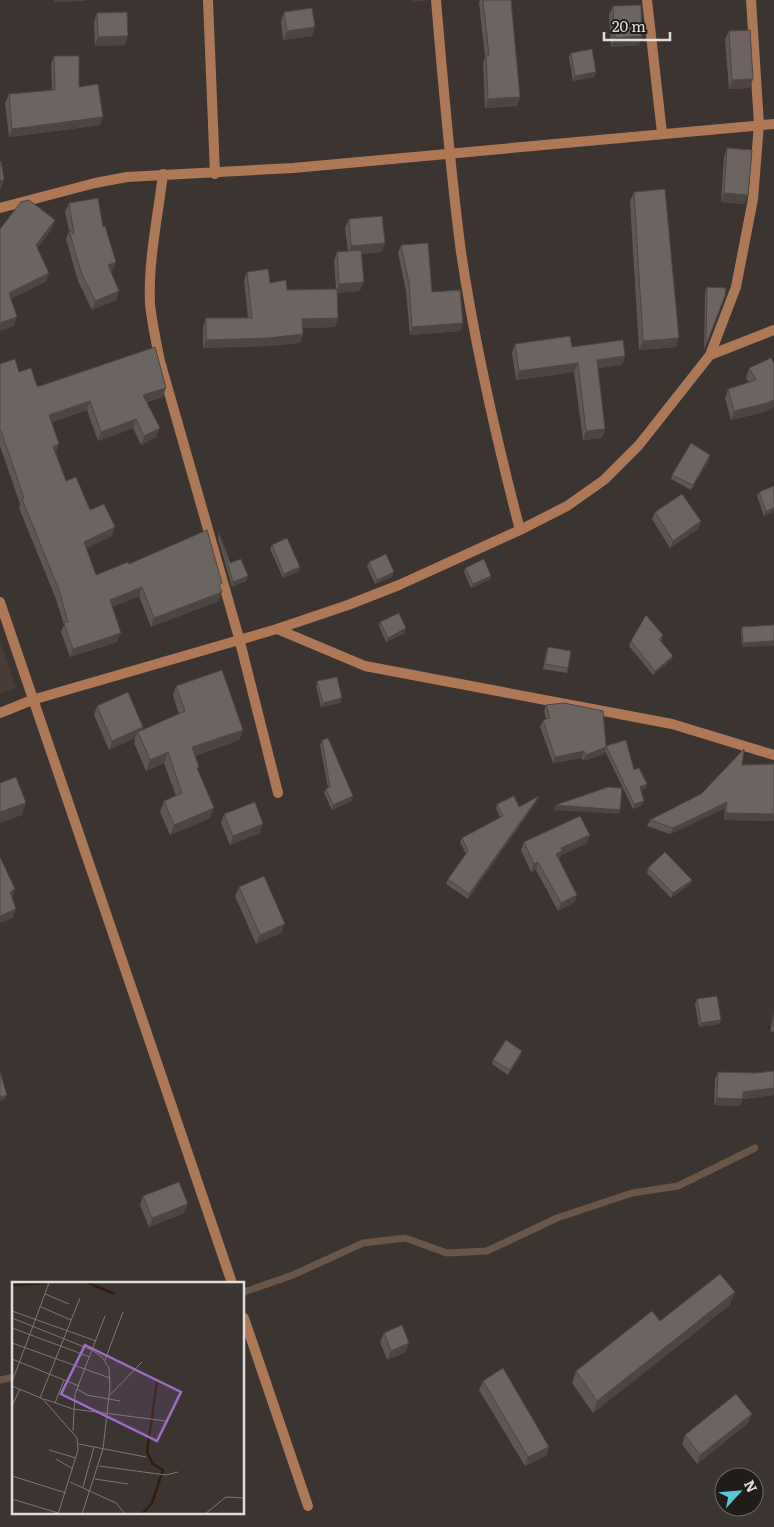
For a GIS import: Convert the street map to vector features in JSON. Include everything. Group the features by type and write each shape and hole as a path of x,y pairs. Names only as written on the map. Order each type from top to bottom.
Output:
{"street":[{"path":"208,0 215,174"},
{"path":"436,0 449,154 462,254 479,354 497,440 520,530"},
{"path":"647,0 662,133"},
{"path":"0,713 32,700 239,638 277,629 348,605 399,585 520,530 567,506 604,480 639,445 710,355 736,287 753,199 759,124 751,0"},
{"path":"0,208 95,183 162,174 215,174 774,124"},
{"path":"162,174 152,263 150,303 154,332 160,361 186,446 239,638 278,793"},
{"path":"710,355 774,330"},
{"path":"0,602 232,1282"},
{"path":"277,629 365,666 672,724 774,756"},
{"path":"245,1321 308,1506"}],"shaded area":[{"path":"0,641 16,688 0,694"}],"building":[{"path":"483,0 511,0 520,97 488,99 486,55 489,55"},
{"path":"641,5 642,36 615,38 613,6"},
{"path":"312,8 315,27 287,31 284,12"},
{"path":"127,12 128,36 98,37 97,13"},
{"path":"750,30 753,79 732,80 729,31"},
{"path":"592,49 596,72 575,76 571,53"},
{"path":"54,56 79,56 79,87 98,84 103,117 12,129 9,94 55,90"},
{"path":"727,148 752,150 748,195 724,193"},
{"path":"0,162 4,180 0,181"},
{"path":"665,189 679,338 643,341 634,192"},
{"path":"98,198 103,227 105,226 116,262 108,265 119,291 95,301 81,272 69,230 74,234 69,203"},
{"path":"29,200 55,220 36,245 49,273 9,293 17,317 0,323 0,229 21,202"},
{"path":"382,216 385,243 351,246 349,219"},
{"path":"428,243 432,292 460,290 463,323 412,327 409,283 401,245"},
{"path":"361,250 364,282 339,284 337,252"},
{"path":"268,269 270,283 286,280 287,290 337,289 338,318 302,319 303,334 269,338 206,340 206,318 252,318 247,272"},
{"path":"707,287 726,288 725,296 706,345"},
{"path":"570,336 572,347 623,340 625,356 597,360 605,429 586,431 578,363 519,371 515,344"},
{"path":"155,347 166,388 143,395 160,428 144,436 136,419 101,432 90,401 49,415 59,444 53,447 66,481 76,477 90,510 104,504 115,527 84,542 96,575 128,562 129,564 207,530 222,583 219,585 222,592 154,618 142,587 110,600 121,633 73,649 64,623 68,622 59,590 22,499 24,498 0,431 0,364 15,359 19,372 31,368 37,386 40,386"},
{"path":"771,358 774,363 774,400 734,411 728,389 756,380 749,368"},
{"path":"691,443 710,455 693,485 672,475"},
{"path":"774,486 774,508 766,511 759,492"},
{"path":"682,494 701,521 673,541 655,512"},
{"path":"219,533 230,563 241,559 248,576 233,582"},
{"path":"287,538 300,567 284,574 272,545"},
{"path":"386,554 394,572 377,580 369,562"},
{"path":"484,559 491,576 473,584 465,568"},
{"path":"399,613 406,628 388,638 380,622"},
{"path":"646,615 663,635 659,639 673,656 655,671 631,641"},
{"path":"774,625 774,641 743,643 742,627"},
{"path":"548,647 571,651 568,668 545,664"},
{"path":"222,670 243,730 192,747 199,767 197,768 214,808 174,825 164,801 182,793 168,752 150,760 138,732 185,711 176,686"},
{"path":"337,677 342,698 323,703 317,681"},
{"path":"128,692 143,727 112,741 97,706"},
{"path":"564,703 603,711 606,747 586,755 584,751 555,757 543,720 550,718 546,705"},
{"path":"328,738 353,796 333,805 326,789 330,787 322,740"},
{"path":"626,740 634,770 639,768 647,784 640,787 644,801 634,804 606,746"},
{"path":"744,749 742,765 774,764 774,814 726,813 727,802 673,828 650,820 701,794"},
{"path":"16,777 26,803 0,812 0,783"},
{"path":"608,787 622,788 620,810 556,805"},
{"path":"514,796 519,807 539,796 469,894 448,879 468,851 462,838 503,816 497,804"},
{"path":"255,802 263,824 233,836 224,814"},
{"path":"580,816 590,835 561,848 562,851 556,854 577,895 561,903 538,862 534,864 524,842"},
{"path":"665,852 692,880 673,893 648,868"},
{"path":"0,857 15,889 10,892 16,909 0,916"},
{"path":"264,876 285,924 260,935 239,887"},
{"path":"717,996 721,1020 701,1023 697,999"},
{"path":"506,1040 522,1051 510,1070 493,1060"},
{"path":"774,1071 774,1088 743,1092 743,1099 717,1098 718,1072 756,1073"},
{"path":"0,1072 7,1095 0,1097"},
{"path":"179,1182 188,1204 152,1218 143,1196"},
{"path":"720,1274 735,1292 597,1401 576,1371 652,1311 660,1321"},
{"path":"402,1325 409,1343 391,1351 384,1333"},
{"path":"503,1368 549,1447 528,1457 483,1381"},
{"path":"736,1394 752,1414 700,1455 685,1435"}],"waterway":[{"path":"245,1292 293,1275 363,1243 405,1238 447,1253 487,1251 557,1218 632,1193 678,1186 755,1148"},
{"path":"0,1380 12,1377"}]}
